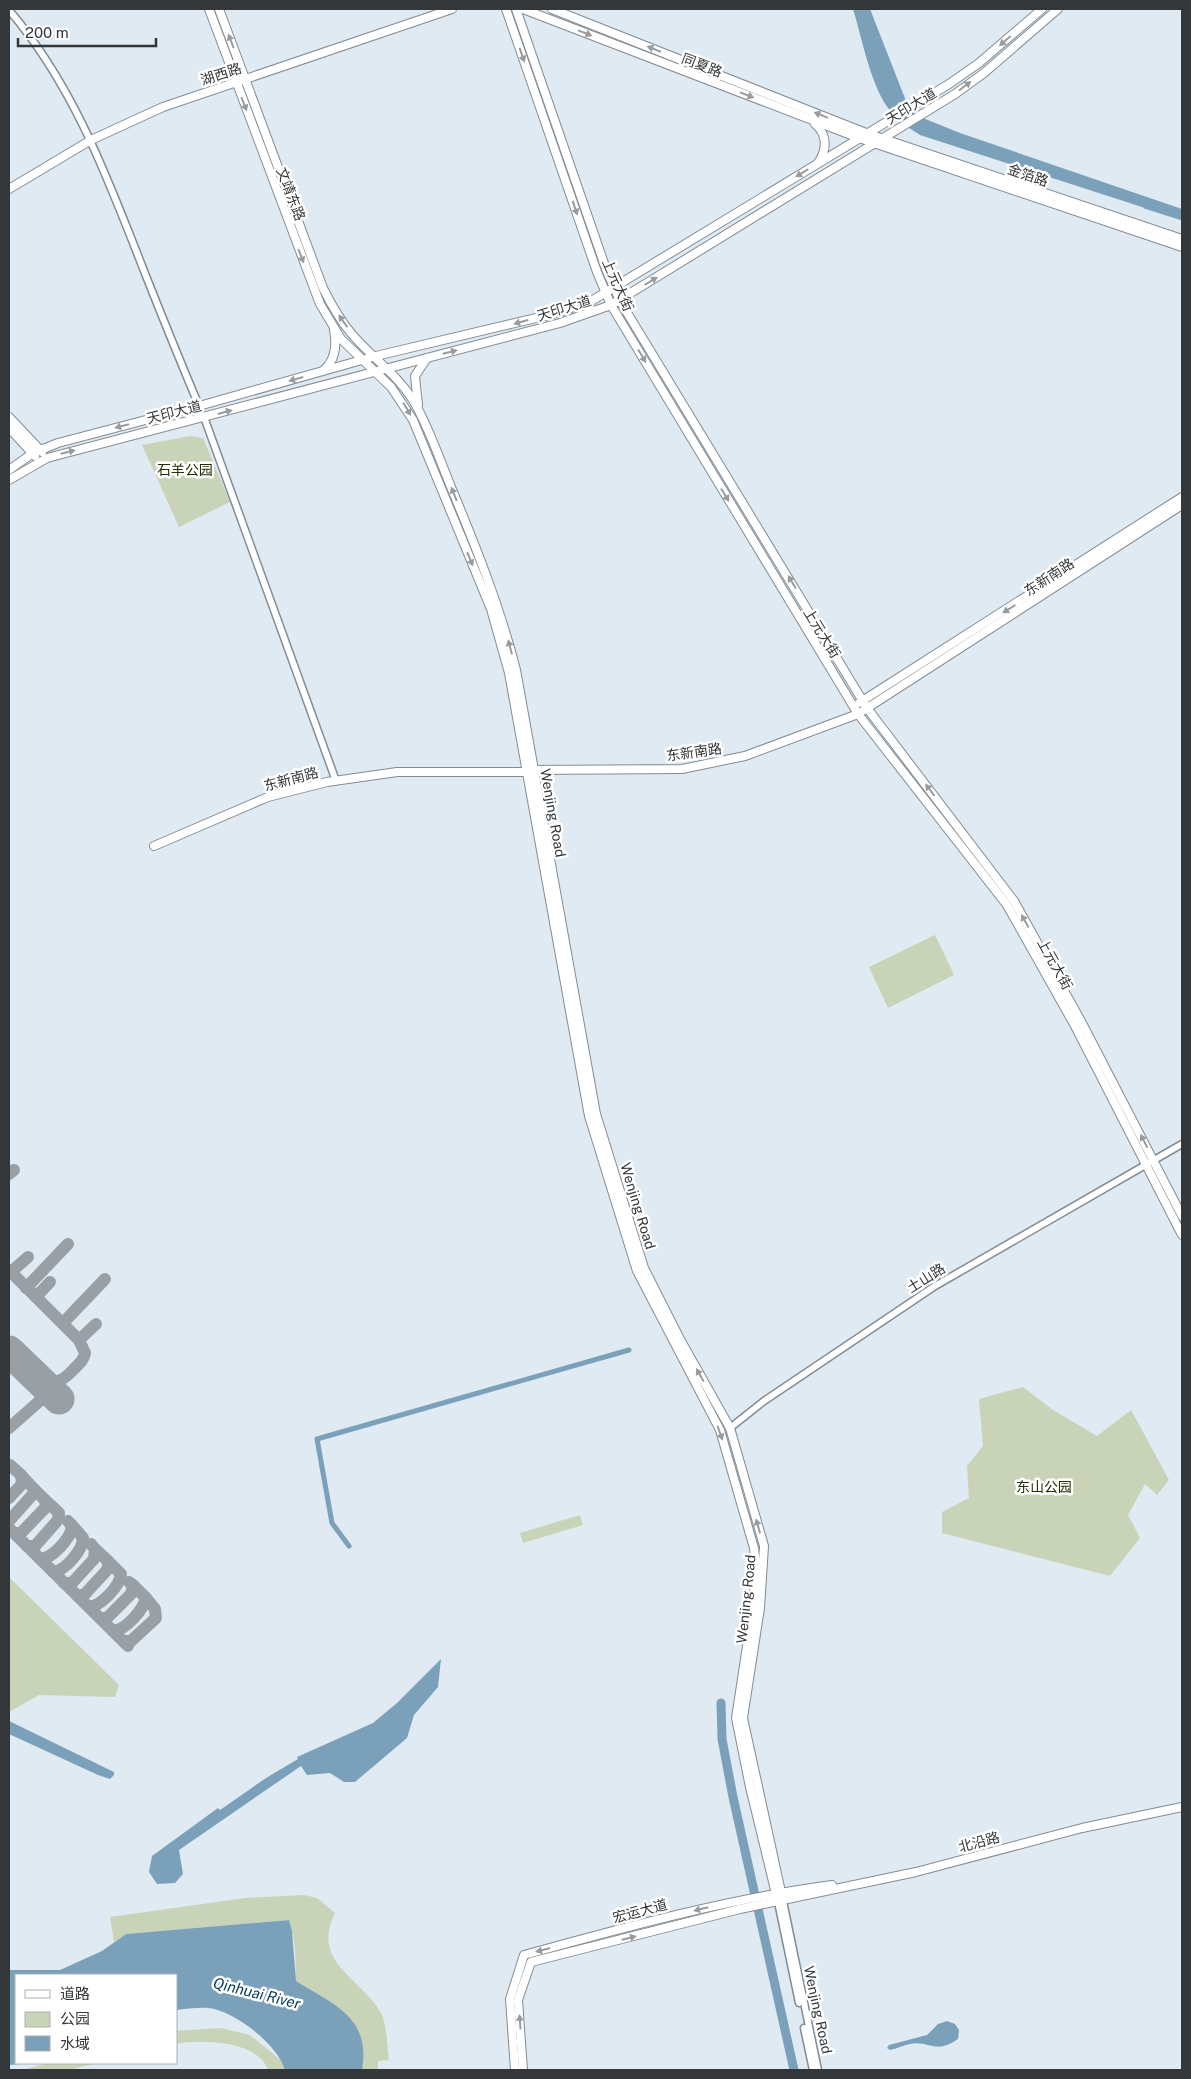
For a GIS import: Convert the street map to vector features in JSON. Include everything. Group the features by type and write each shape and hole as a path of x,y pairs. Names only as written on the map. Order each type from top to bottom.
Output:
{"main road":[{"name":"文靖东路","path":"209,9 310,280 333,328 362,360 376,372"},
{"name":"文靖东路","path":"219,9 323,288 351,333 376,356"},
{"name":"湖西路","path":"9,189 91,140 163,107 452,9"},
{"name":"上元大街","path":"506,9 611,305 855,710 1007,905 1075,1026 1182,1235"},
{"name":"上元大街","path":"516,9 614,289 620,300 865,704 1014,901 1082,1023 1182,1216"},
{"name":"同夏路","path":"523,9 872,143"},
{"name":"同夏路","path":"552,9 866,134"},
{"name":"天印大道","path":"9,470 37,451 376,356 557,313 606,294 858,138 917,105 979,63 1042,9"},
{"name":"天印大道","path":"9,480 43,459 560,323 611,305 880,138 925,114 984,72 1058,9"},
{"path":"805,118 824,134 823,152 817,164"},
{"name":"金箔路","path":"866,134 1182,239"},
{"name":"金箔路","path":"872,143 1182,246"},
{"path":"323,371 328,367 336,350 333,328"},
{"name":"Wenjing Road","path":"376,356 403,386 420,414 497,604 516,670 529,772 589,1116 637,1270 720,1430 754,1548 756,1567 753,1607 736,1718 780,1901"},
{"path":"420,414 415,392 414,376 428,357"},
{"name":"Wenjing Road","path":"376,372 404,404 420,433 491,609 509,673 596,1114 644,1268 681,1341 730,1428 764,1546 760,1608 743,1718 778,1892"},
{"path":"9,417 43,459"},
{"path":"9,428 37,451"},
{"name":"东新南路","path":"865,704 1182,497"},
{"name":"东新南路","path":"154,846 268,797 336,781 397,772 682,769 745,756 855,710 1074,575 1182,505"},
{"name":"北沿路","path":"780,1901 931,1868 1082,1828 1182,1807"},
{"name":"宏运大道","path":"515,2070 510,1999 524,1955 667,1916 762,1894 879,1878"},
{"name":"宏运大道","path":"523,2070 518,2000 531,1962 780,1901"}],"street":[{"path":"9,10 30,35 45,58 91,140 199,406"},
{"path":"204,417 336,781"},
{"name":"土山路","path":"730,1428 764,1400 935,1286 1182,1144"},
{"name":"Wenjing Road","path":"780,1901 813,2070"},
{"name":"Wenjing Road","path":"780,1901 818,2070"}],"green space":[{"name":"石羊公园","path":"190,436 203,438 230,502 179,527 142,445"},
{"path":"935,935 954,975 888,1008 869,967"},
{"name":"东山公园","path":"1023,1387 1053,1410 1097,1436 1131,1410 1169,1480 1157,1495 1145,1484 1128,1515 1140,1538 1110,1576 942,1533 942,1512 969,1498 967,1466 983,1446 979,1399"},
{"path":"580,1515 583,1525 523,1543 520,1533"},
{"path":"9,1577 119,1685 115,1697 39,1695 9,1712"},
{"path":"304,1895 317,1898 335,1913 329,1930 329,1944 333,1956 340,1967 371,1999 382,2016 389,2060 378,2061 378,2070 268,2070 262,2060 242,2048 214,2042 178,2044 178,2031 221,2028 250,2035 283,2062 296,1973 293,1937 289,1920 126,1934 114,1942 110,1917 245,1898"},
{"path":"45,2064 94,2064 68,2070 22,2070"}],"water":[{"path":"853,9 870,9 908,106 923,118 960,133 1182,209 1182,220 920,135 895,116 882,98 871,73"},
{"path":"441,1659 438,1687 414,1715 407,1738 355,1782 344,1782 330,1773 307,1775 301,1766 179,1850 183,1874 175,1883 157,1884 149,1872 152,1856 218,1808 220,1810 266,1778 298,1759 297,1757 373,1723 397,1703"},
{"path":"9,1721 114,1772 114,1775 110,1779 98,1775 9,1734"},
{"name":"Qinhuai River","path":"289,1920 292,1931 296,1981 336,2006 355,2025 361,2037 363,2052 362,2070 285,2070 274,2050 254,2030 230,2015 208,2008 178,2010 178,1974 15,1974 15,2064 20,2064 9,2065 9,1970 60,1970 102,1951 126,1934"},
{"path":"947,2021 955,2024 959,2030 958,2039 950,2044 938,2047 917,2043 890,2050 887,2048 889,2045 927,2035 938,2024"}],"waterway":[{"path":"1144,208 1182,220"},
{"path":"349,1546 332,1523 317,1439 629,1350"},
{"path":"721,1703 722,1739 733,1797 794,2070"}],"taxiway":[{"path":"9,1174 14,1170"},
{"path":"26,1288 68,1244"},
{"path":"11,1272 28,1257"},
{"path":"9,1270 79,1340 85,1353 84,1358 79,1364 61,1380 53,1381 36,1376"},
{"path":"63,1323 105,1279"},
{"path":"36,1297 50,1282"},
{"path":"79,1340 96,1324"},
{"path":"9,1428 43,1398"},
{"path":"9,1498 22,1484 21,1475 10,1465"},
{"path":"9,1521 34,1493 34,1489 21,1475"},
{"path":"14,1533 21,1533 46,1507 45,1500 34,1489"},
{"path":"27,1546 35,1546 58,1520 59,1513 45,1500"},
{"path":"40,1559 50,1556 68,1537 72,1527 68,1521"},
{"path":"53,1572 68,1564 77,1554 82,1543 83,1538 71,1524"},
{"path":"9,1528 128,1646"},
{"path":"64,1583 72,1583 94,1559 95,1549 91,1544"},
{"path":"77,1595 84,1595 108,1569 108,1561 95,1549"},
{"path":"89,1607 104,1599 114,1589 120,1579 121,1574 108,1561"},
{"path":"100,1618 107,1618 131,1594 133,1585 129,1582"},
{"path":"113,1631 128,1623 138,1613 144,1603 146,1598 133,1585"},
{"path":"124,1641 131,1641 156,1618 155,1609 146,1598"}],"runway":[{"path":"9,1351 59,1399"}]}
